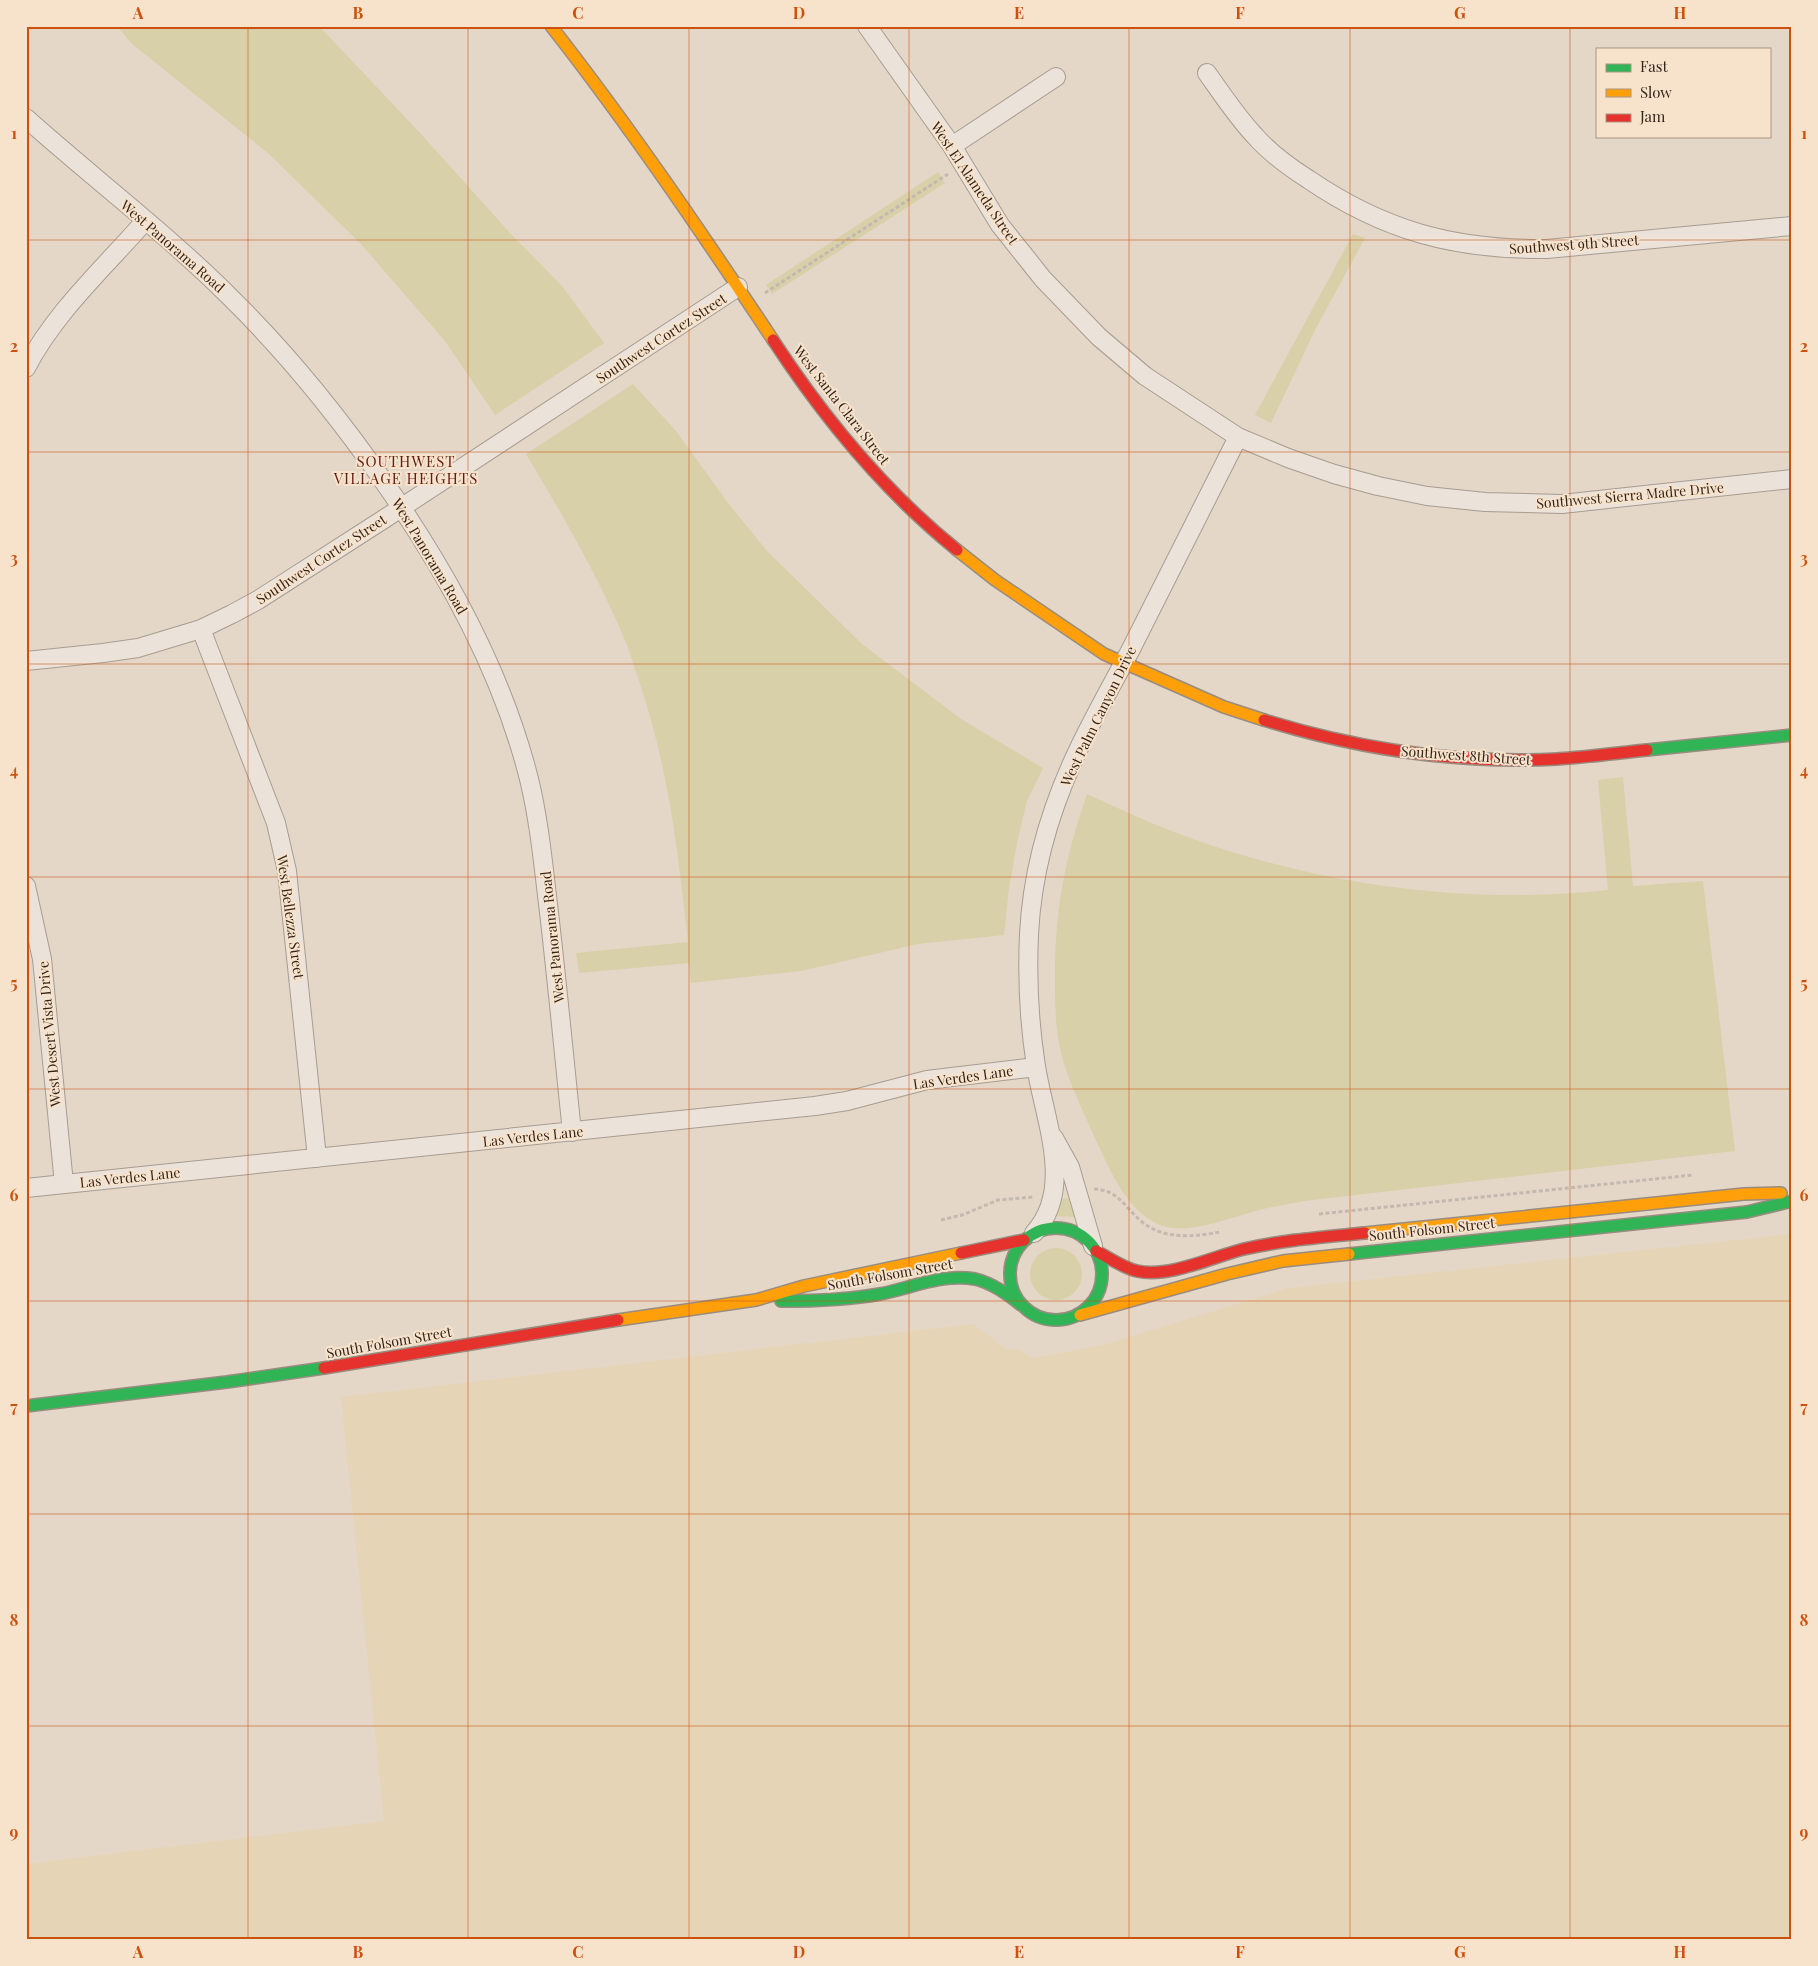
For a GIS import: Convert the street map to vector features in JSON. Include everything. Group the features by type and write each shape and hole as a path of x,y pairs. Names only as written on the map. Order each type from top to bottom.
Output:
{"street":[{"name":"West Santa Clara Street","path":"551,26 598,86 702,233 796,375 843,436 880,478 955,549 994,580 1104,654 1124,664"},
{"name":"West El Alameda Street","path":"867,26 905,77 952,146 1000,225 1043,279 1098,337 1144,376 1238,437"},
{"name":"Southwest 9th Street","path":"1207,73 1256,137 1287,165 1346,204 1403,229 1441,240 1474,246 1547,249 1792,226"},
{"path":"952,146 1056,77"},
{"name":"West Panorama Road","path":"26,118 228,295 294,364 346,427 402,507 470,623 493,672 529,779 541,839 572,1132"},
{"path":"26,368 34,353 58,319 145,221"},
{"name":"Southwest Cortez Street","path":"26,660 138,648 201,629 258,600 738,287"},
{"name":"Southwest Sierra Madre Drive","path":"1238,437 1288,458 1343,477 1402,492 1465,501 1562,504 1792,479"},
{"name":"West Palm Canyon Drive","path":"1029,1237 1043,1223 1050,1209 1054,1194 1052,1133 1036,1067 1028,999 1029,932 1035,886 1050,821 1070,769 1238,437"},
{"name":"West Bellezza Street","path":"201,629 276,823 287,871 317,1158"},
{"name":"Southwest 8th Street","path":"1124,664 1224,707 1300,731 1358,744 1418,754 1506,760 1557,759 1792,736"},
{"name":"West Desert Vista Drive","path":"26,886 32,937 42,959 64,1184"},
{"name":"Las Verdes Lane","path":"26,1188 815,1106 847,1101 927,1080 1036,1067"},
{"name":"West Palm Canyon Drive","path":"1052,1133 1070,1168 1095,1249"},
{"name":"South Folsom Street","path":"1095,1249 1136,1271 1154,1272 1176,1269 1245,1250 1298,1240 1744,1194 1792,1193"},
{"name":"South Folsom Street","path":"1080,1314 1227,1274 1283,1261 1747,1212 1792,1202"},
{"path":"1059,1228 1072,1231 1084,1237 1095,1249 1102,1265 1099,1293 1091,1305 1080,1314 1065,1320 1049,1321 1034,1315 1021,1305 1014,1293 1010,1279 1011,1265 1016,1251 1029,1237 1046,1229 1059,1228"},
{"name":"South Folsom Street","path":"26,1406 207,1385 333,1367 550,1330 756,1300 804,1286 1029,1237"},
{"name":"South Folsom Street","path":"756,1300 807,1302 858,1298 958,1277 976,1279 988,1283 1021,1305"}],"path":[{"path":"750,304 964,164"},
{"path":"1316,1215 1696,1175"},
{"path":"1091,1190 1110,1191 1141,1221 1165,1233 1192,1237 1223,1231"},
{"path":"941,1220 962,1215 998,1200 1037,1196"}],"shaded area":[{"path":"117,26 319,26 422,135 511,234 562,286 604,343 495,415 445,341 361,244 269,154 131,43"},
{"path":"938,172 945,183 772,294 766,285"},
{"path":"1353,234 1365,238 1315,330 1271,423 1255,415"},
{"path":"633,384 676,431 728,503 767,551 862,644 961,719 1043,768 1027,801 1018,838 1009,888 1004,935 918,944 801,971 691,983 689,963 579,973 576,953 688,942 676,841 664,775 648,710 630,653 614,614 591,567 526,454"},
{"path":"1623,777 1633,886 1703,881 1735,1151 1304,1201 1263,1209 1213,1224 1186,1228 1163,1226 1142,1214 1133,1205 1111,1172 1077,1098 1062,1057 1057,1027 1055,951 1059,905 1067,862 1087,794 1163,828 1226,850 1279,865 1333,877 1443,892 1498,895 1553,894 1608,890 1598,780"},
{"path":"1071,1198 1076,1217 1055,1216 1060,1199"},
{"path":"1792,1234 1792,1940 26,1940 26,1864 384,1821 341,1397 973,1324 1006,1349 1018,1349 1033,1358 1103,1345 1289,1288"},
{"path":"1051,1248 1061,1248 1075,1255 1082,1269 1082,1279 1075,1293 1061,1300 1051,1300 1041,1296 1034,1289 1030,1279 1030,1269 1034,1259 1041,1252"}],"traffic: fast":[{"path":"1647,750 1792,735"},
{"path":"1349,1254 1747,1212 1792,1201"},
{"path":"1056,1228 1074,1231 1089,1241 1099,1256 1102,1274 1099,1292 1089,1307 1074,1317 1056,1320 1038,1317 1023,1307 1013,1292 1010,1274 1013,1256 1023,1241 1038,1231 1056,1228"},
{"path":"781,1301 856,1298 927,1282 963,1278 987,1283 1021,1305"},
{"path":"26,1406 227,1382 324,1368"}],"traffic: slow":[{"path":"551,26 665,181 773,340"},
{"path":"957,550 995,580 1104,654 1224,707 1264,720"},
{"path":"1365,1233 1744,1194 1781,1193"},
{"path":"618,1320 756,1300 804,1286 961,1253"},
{"path":"1080,1315 1227,1274 1283,1261 1349,1254"}],"traffic: jam":[{"path":"773,340 813,397 857,452 905,503 957,550"},
{"path":"1264,720 1336,739 1446,757 1520,760 1557,759 1647,750"},
{"path":"1096,1251 1132,1270 1163,1272 1191,1266 1244,1249 1274,1243 1365,1233"},
{"path":"961,1253 1024,1240"},
{"path":"324,1368 618,1320"}],"district":[{"name":"SOUTHWEST VILLAGE HEIGHTS","path":"406,470"}]}
